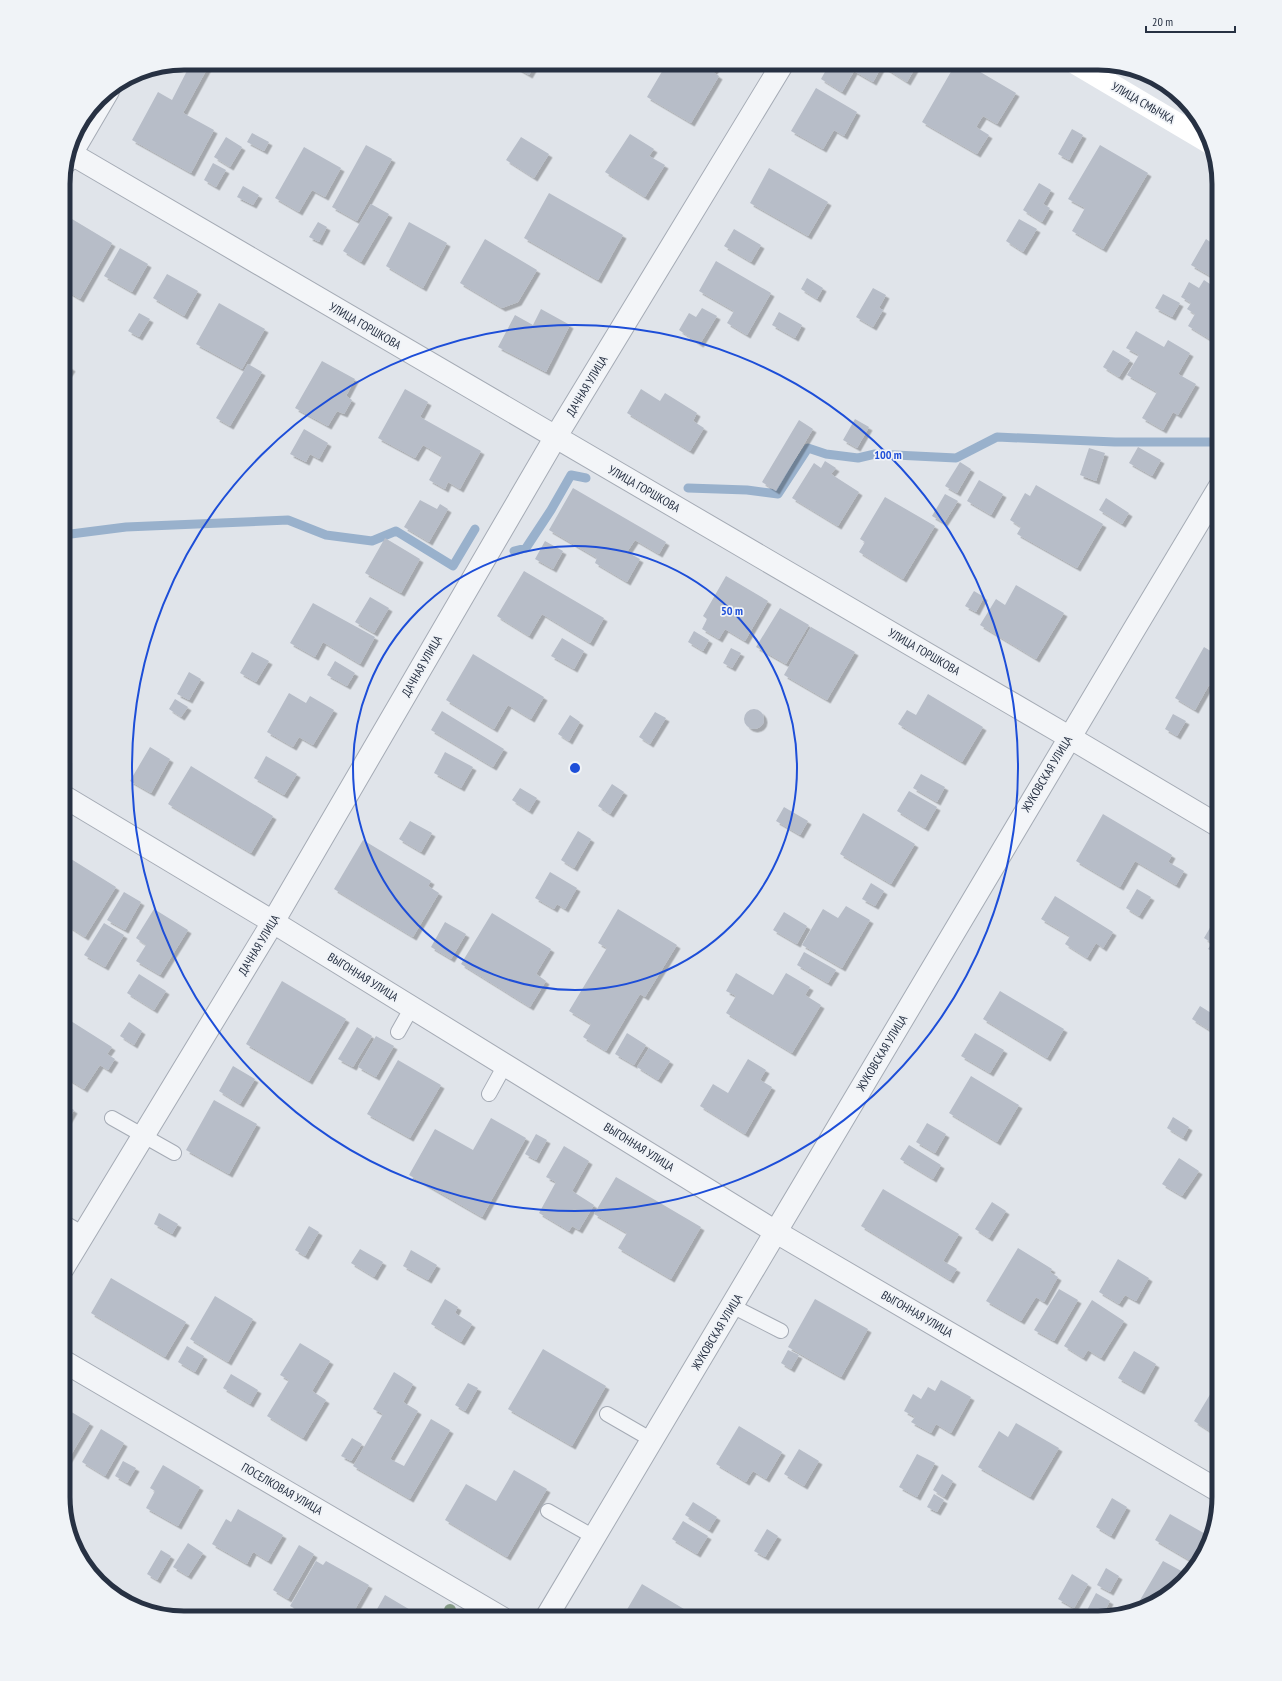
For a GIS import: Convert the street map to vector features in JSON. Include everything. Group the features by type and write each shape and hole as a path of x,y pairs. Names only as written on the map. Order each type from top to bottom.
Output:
{"street":[{"name":"ДАЧНАЯ УЛИЦА","path":"70,1257 273,922 555,438 779,70"},
{"name":"УЛИЦА СМЫЧКА","path":"1087,70 1202,138"},
{"path":"79,141 94,115"},
{"name":"УЛИЦА ГОРШКОВА","path":"73,158 1069,737 1212,822"},
{"name":"ЖУКОВСКАЯ УЛИЦА","path":"550,1611 1069,737 1212,500"},
{"name":"ВЫГОННАЯ УЛИЦА","path":"70,800 412,1007 776,1232 1212,1487"},
{"name":"ПОСЕЛКОВАЯ УЛИЦА","path":"70,1365 490,1611"}],"lane":[{"path":"398,1032 412,1007"},
{"path":"489,1094 505,1065"},
{"path":"112,1118 143,1137 174,1153"},
{"path":"70,1226 84,1234"},
{"path":"732,1306 781,1331"},
{"path":"607,1414 652,1440"},
{"path":"548,1510 594,1537"}],"building":[{"path":"187,70 206,70 183,113 214,130 191,173 132,140 158,92 172,100"},
{"path":"520,70 532,70 529,75"},
{"path":"663,70 714,70 713,72 719,76 691,123 647,97"},
{"path":"826,70 880,70 873,82 854,71 842,92 821,79"},
{"path":"888,70 914,70 907,82"},
{"path":"952,70 977,70 1016,93 997,124 983,116 976,127 989,135 977,154 922,122"},
{"path":"816,88 857,112 844,136 834,130 823,149 791,131"},
{"path":"1072,129 1083,135 1069,160 1058,154"},
{"path":"252,133 269,142 264,151 247,142"},
{"path":"630,134 654,149 649,156 665,165 645,197 605,172"},
{"path":"226,137 242,147 230,167 214,157"},
{"path":"521,137 549,154 534,178 506,160"},
{"path":"366,145 392,159 357,221 332,207"},
{"path":"1100,145 1148,173 1103,249 1072,231 1085,208 1068,199"},
{"path":"304,147 341,168 325,197 312,190 299,212 275,198"},
{"path":"213,163 226,170 216,187 204,180"},
{"path":"769,168 828,202 808,236 750,203"},
{"path":"1039,183 1051,190 1043,204 1050,208 1042,222 1023,210"},
{"path":"243,186 259,195 253,205 237,197"},
{"path":"549,193 623,235 598,280 524,238"},
{"path":"371,204 389,214 361,262 343,251"},
{"path":"72,219 112,243 80,299 70,293 70,222"},
{"path":"1019,219 1037,229 1023,252 1006,241"},
{"path":"318,222 327,227 319,242 309,237"},
{"path":"409,222 447,243 423,288 386,266"},
{"path":"734,229 761,245 751,262 724,246"},
{"path":"485,239 537,270 518,302 502,308 460,283"},
{"path":"1206,239 1212,243 1212,277 1191,265"},
{"path":"120,248 148,264 132,292 104,276"},
{"path":"716,261 771,293 747,335 727,323 734,311 699,291"},
{"path":"167,274 198,291 184,316 153,298"},
{"path":"807,278 823,288 817,299 801,289"},
{"path":"1204,280 1212,285 1212,341 1188,326 1195,314 1187,309 1191,303 1181,297 1189,282 1199,288"},
{"path":"873,288 886,295 879,308 883,310 873,327 856,317"},
{"path":"1163,294 1180,303 1172,317 1155,308"},
{"path":"219,303 265,329 242,369 196,344"},
{"path":"702,308 717,316 700,344 679,330 689,313 696,317"},
{"path":"541,309 570,325 546,372 498,347 515,315 533,325"},
{"path":"779,312 802,325 795,338 772,325"},
{"path":"139,313 150,319 139,337 128,331"},
{"path":"1136,331 1164,347 1168,340 1190,353 1178,374 1196,384 1178,415 1173,412 1163,430 1142,418 1157,392 1127,375 1139,355 1126,348"},
{"path":"1113,350 1130,360 1119,377 1103,367"},
{"path":"322,361 355,379 346,396 352,400 344,414 337,411 328,426 295,408"},
{"path":"248,364 262,372 230,426 216,418"},
{"path":"405,389 428,402 420,417 481,451 460,489 448,482 445,489 429,480 442,456 423,445 415,458 378,438"},
{"path":"641,389 660,401 665,393 697,413 693,421 704,428 690,451 627,413"},
{"path":"855,419 869,427 857,448 843,440"},
{"path":"799,420 813,429 776,491 762,482"},
{"path":"304,429 328,443 319,459 310,454 306,462 290,454"},
{"path":"1138,447 1161,460 1152,476 1129,463"},
{"path":"1089,448 1105,453 1096,481 1080,475"},
{"path":"825,461 836,468 831,474 859,492 838,526 792,498 814,463 821,468"},
{"path":"960,462 971,469 957,493 945,486"},
{"path":"979,480 1003,494 991,515 967,501"},
{"path":"1036,485 1103,524 1077,568 1017,534 1021,527 1010,520 1025,493 1030,496"},
{"path":"573,488 666,542 659,554 635,540 627,552 640,559 627,582 595,563 597,558 549,530"},
{"path":"945,494 958,501 944,523 932,516"},
{"path":"885,497 935,526 903,579 859,552 865,542 860,539"},
{"path":"1106,498 1129,513 1122,524 1099,510"},
{"path":"420,500 437,509 440,504 448,509 429,542 404,527"},
{"path":"385,538 420,559 401,593 365,573"},
{"path":"545,541 563,551 553,569 535,559"},
{"path":"524,571 604,618 590,643 542,614 529,636 497,616"},
{"path":"726,576 768,601 745,641 725,629 719,639 702,629 707,619 703,616"},
{"path":"1016,585 1064,613 1036,659 980,625 996,599 1005,605"},
{"path":"974,591 984,597 976,612 965,606"},
{"path":"370,597 389,608 374,633 355,622"},
{"path":"313,603 375,637 360,664 323,642 315,657 290,643"},
{"path":"780,608 809,625 786,664 756,647"},
{"path":"811,627 855,652 827,700 784,675"},
{"path":"694,631 709,640 703,651 688,642"},
{"path":"562,638 584,651 574,669 551,656"},
{"path":"1204,647 1212,652 1212,686 1209,685 1195,710 1175,698"},
{"path":"731,648 741,653 732,668 723,663"},
{"path":"252,652 269,661 256,682 240,673"},
{"path":"473,654 544,697 531,719 508,705 494,729 446,700"},
{"path":"335,661 355,673 347,686 327,675"},
{"path":"189,672 201,679 189,700 177,694"},
{"path":"289,693 306,703 310,696 334,710 313,745 299,737 293,747 267,732"},
{"path":"928,694 983,727 962,762 898,724 907,710 916,715"},
{"path":"175,699 188,707 181,717 169,709"},
{"path":"754,709 761,712 764,719 761,726 754,729 747,726 744,719 747,712"},
{"path":"442,711 504,749 493,767 431,730"},
{"path":"655,712 666,718 650,744 639,737"},
{"path":"1173,714 1186,721 1177,736 1165,729"},
{"path":"570,715 580,722 569,741 558,734"},
{"path":"150,747 170,759 151,793 130,781"},
{"path":"445,752 473,767 461,788 434,773"},
{"path":"266,756 297,774 284,795 254,778"},
{"path":"191,766 273,816 251,853 168,804"},
{"path":"921,774 945,787 937,802 913,788"},
{"path":"612,784 624,792 610,814 598,806"},
{"path":"520,788 537,798 529,811 512,800"},
{"path":"909,791 937,807 925,828 897,811"},
{"path":"784,807 808,821 800,835 776,821"},
{"path":"863,813 915,844 891,884 840,854"},
{"path":"1103,814 1172,855 1168,862 1184,871 1176,885 1135,861 1120,887 1076,861"},
{"path":"410,821 432,833 421,852 399,839"},
{"path":"578,831 591,839 574,868 561,860"},
{"path":"363,840 431,881 428,886 439,893 413,937 334,889"},
{"path":"70,858 116,887 85,937 70,927"},
{"path":"550,872 577,888 565,909 557,904 554,909 535,898"},
{"path":"871,883 884,891 875,906 862,899"},
{"path":"1137,889 1151,897 1139,916 1126,908"},
{"path":"124,892 141,902 125,930 107,920"},
{"path":"1055,896 1113,932 1103,948 1096,943 1087,958 1065,944 1070,936 1041,919"},
{"path":"846,906 870,920 842,968 802,945 823,909 838,918"},
{"path":"154,909 188,930 160,975 136,961 146,945 136,938"},
{"path":"618,909 677,945 645,997 640,994 606,1051 583,1037 591,1024 569,1011 607,948 598,943"},
{"path":"784,912 807,926 797,944 773,930"},
{"path":"492,913 551,949 536,974 546,981 530,1007 461,964"},
{"path":"445,922 466,934 451,959 431,947"},
{"path":"104,923 124,935 105,967 84,955"},
{"path":"1212,924 1212,943 1204,938"},
{"path":"1212,943 1212,951 1208,949"},
{"path":"804,952 836,970 828,983 797,965"},
{"path":"736,973 773,995 786,973 810,987 805,995 821,1005 792,1053 726,1013 736,996 726,991"},
{"path":"139,974 166,991 154,1010 127,993"},
{"path":"282,981 346,1019 309,1081 246,1044"},
{"path":"1000,991 1064,1029 1047,1058 983,1019"},
{"path":"1200,1006 1212,1014 1212,1032 1192,1019"},
{"path":"70,1020 112,1047 107,1054 115,1059 108,1070 100,1065 84,1089 70,1080"},
{"path":"129,1022 142,1031 134,1045 120,1036"},
{"path":"357,1027 372,1036 353,1067 338,1059"},
{"path":"627,1033 646,1045 634,1065 615,1054"},
{"path":"975,1033 1004,1050 990,1073 961,1056"},
{"path":"376,1036 394,1046 376,1077 358,1067"},
{"path":"649,1048 670,1061 658,1080 637,1067"},
{"path":"748,1059 766,1070 760,1080 772,1087 745,1134 700,1106 713,1084 728,1093"},
{"path":"398,1060 441,1085 410,1138 367,1114"},
{"path":"233,1066 255,1079 240,1104 219,1091"},
{"path":"971,1076 1019,1105 997,1142 949,1113"},
{"path":"214,1100 257,1124 229,1174 186,1150"},
{"path":"70,1107 74,1110 70,1117"},
{"path":"1173,1117 1189,1127 1183,1138 1167,1128"},
{"path":"491,1118 526,1138 482,1217 409,1175 435,1129 473,1150"},
{"path":"927,1123 946,1134 935,1153 916,1142"},
{"path":"536,1134 547,1140 536,1160 525,1154"},
{"path":"909,1145 941,1165 933,1179 900,1159"},
{"path":"564,1146 589,1161 572,1191 594,1205 579,1230 572,1226 569,1231 539,1213 556,1182 546,1177"},
{"path":"1179,1158 1199,1171 1182,1196 1162,1184"},
{"path":"616,1177 701,1227 671,1279 618,1248 627,1233 594,1214"},
{"path":"883,1189 959,1234 943,1261 957,1269 950,1280 861,1226"},
{"path":"992,1202 1006,1211 989,1238 975,1229"},
{"path":"159,1213 178,1224 172,1234 154,1224"},
{"path":"309,1226 319,1232 305,1256 295,1250"},
{"path":"1018,1248 1052,1269 1050,1272 1058,1277 1044,1302 1036,1297 1021,1321 986,1301"},
{"path":"360,1249 383,1262 374,1277 351,1263"},
{"path":"411,1250 437,1265 428,1280 403,1266"},
{"path":"1118,1259 1149,1278 1136,1301 1125,1295 1119,1304 1099,1292"},
{"path":"111,1278 186,1322 165,1357 91,1313"},
{"path":"1059,1289 1078,1300 1054,1341 1034,1330"},
{"path":"215,1296 253,1319 228,1362 190,1339"},
{"path":"445,1299 458,1307 455,1313 472,1324 461,1342 431,1324"},
{"path":"815,1299 868,1329 841,1377 788,1347"},
{"path":"1092,1300 1124,1321 1101,1358 1088,1350 1083,1358 1064,1346"},
{"path":"300,1343 330,1361 312,1391 326,1400 303,1438 267,1416 289,1380 280,1375"},
{"path":"187,1346 204,1356 195,1372 178,1362"},
{"path":"543,1349 606,1386 572,1446 508,1409"},
{"path":"788,1350 799,1355 791,1369 781,1363"},
{"path":"1134,1351 1156,1364 1141,1391 1118,1378"},
{"path":"394,1372 413,1384 403,1402 418,1411 390,1459 404,1466 431,1419 450,1430 410,1499 353,1466 383,1414 373,1409"},
{"path":"231,1374 258,1390 250,1404 223,1388"},
{"path":"941,1380 971,1397 951,1433 936,1424 931,1433 911,1422 915,1417 904,1411 913,1394 921,1399 928,1387 935,1391"},
{"path":"468,1383 478,1388 465,1411 455,1405"},
{"path":"1212,1391 1211,1432 1194,1421"},
{"path":"70,1411 90,1423 70,1457"},
{"path":"1016,1423 1059,1448 1030,1497 978,1467 999,1431 1008,1437"},
{"path":"739,1426 782,1452 766,1479 753,1471 746,1482 716,1464"},
{"path":"101,1429 124,1443 105,1476 82,1462"},
{"path":"352,1438 362,1444 351,1461 341,1456"},
{"path":"799,1449 819,1461 804,1486 784,1474"},
{"path":"917,1454 935,1463 917,1497 899,1487"},
{"path":"123,1461 136,1468 127,1483 115,1476"},
{"path":"163,1465 200,1487 178,1526 146,1508 155,1491 150,1488"},
{"path":"514,1470 547,1489 507,1557 445,1520 466,1484 496,1501"},
{"path":"942,1474 953,1481 944,1497 933,1490"},
{"path":"934,1494 944,1500 937,1512 927,1507"},
{"path":"1112,1498 1127,1507 1111,1536 1096,1527"},
{"path":"693,1502 717,1517 709,1530 685,1515"},
{"path":"238,1509 283,1535 268,1561 253,1552 247,1564 212,1544 226,1519 231,1522"},
{"path":"1170,1514 1205,1534 1197,1554 1192,1562 1155,1540"},
{"path":"683,1521 708,1536 697,1554 672,1539"},
{"path":"767,1529 778,1536 765,1557 754,1551"},
{"path":"188,1543 203,1553 188,1576 173,1567"},
{"path":"299,1545 314,1554 288,1599 273,1590"},
{"path":"161,1550 171,1556 157,1580 147,1574"},
{"path":"316,1561 323,1565 326,1561 369,1585 354,1611 299,1611 290,1606"},
{"path":"1163,1561 1184,1572 1161,1592 1138,1604"},
{"path":"1106,1568 1119,1576 1110,1592 1097,1585"},
{"path":"1072,1574 1088,1584 1074,1608 1058,1599"},
{"path":"642,1584 687,1611 626,1611"},
{"path":"1096,1593 1110,1601 1105,1611 1087,1611"},
{"path":"385,1595 412,1611 376,1611"}],"waterway":[{"path":"688,488 747,490 778,494 808,448 826,454 858,458 875,454 956,458 997,437 1115,442 1210,442"},
{"path":"514,551 526,548 551,510 571,475 586,478"},
{"path":"70,534 126,527 288,520 326,535 372,541 396,531 453,566 475,529"}]}
